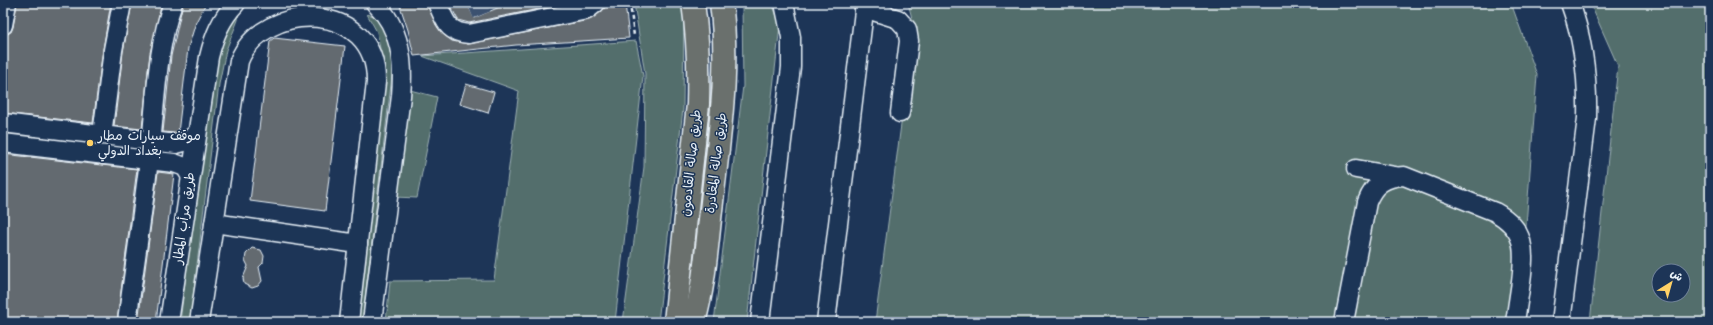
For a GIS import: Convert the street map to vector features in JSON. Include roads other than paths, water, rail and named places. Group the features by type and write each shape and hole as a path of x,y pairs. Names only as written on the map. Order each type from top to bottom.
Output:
{"main road":[{"name":"طريق صالة القادمون","path":"675,322 698,104 699,64 693,3"},
{"name":"طريق صالة المغادرة","path":"694,322 702,281 722,108 725,64 724,22 721,3"}],"lane":[{"path":"3,25 7,3"},
{"path":"102,135 112,50 122,3"},
{"path":"127,322 149,160 162,41 173,3"},
{"name":"طريق مرأب المطار","path":"169,322 196,134 212,42 226,13 236,3"},
{"path":"372,322 401,96 403,64 395,34 388,20 375,3"},
{"path":"440,4 445,22 452,29 460,33 469,34 587,10 596,3"},
{"path":"760,322 791,67 791,37 784,3"},
{"path":"1561,322 1587,118 1588,94 1582,45 1570,3"},
{"path":"199,322 242,48 248,36 266,17 278,10 304,4 330,8 353,22 369,43 376,68 349,322"},
{"path":"826,322 864,6 898,19 907,28 909,41 900,113"},
{"path":"3,123 176,144 188,141 196,134"},
{"path":"3,143 174,163 185,167 190,175"},
{"path":"1356,169 1395,176 1404,176 1414,179 1495,212 1506,218 1514,227 1524,249 1524,261 1515,322"},
{"path":"1344,322 1367,202 1377,185 1385,179 1395,176"},
{"path":"214,223 358,244"}],"tunnel":[{"path":"470,10 487,3"}],"place":[{"name":"موقف سيارات مطار بغداد الدولي","path":"90,143"}]}
